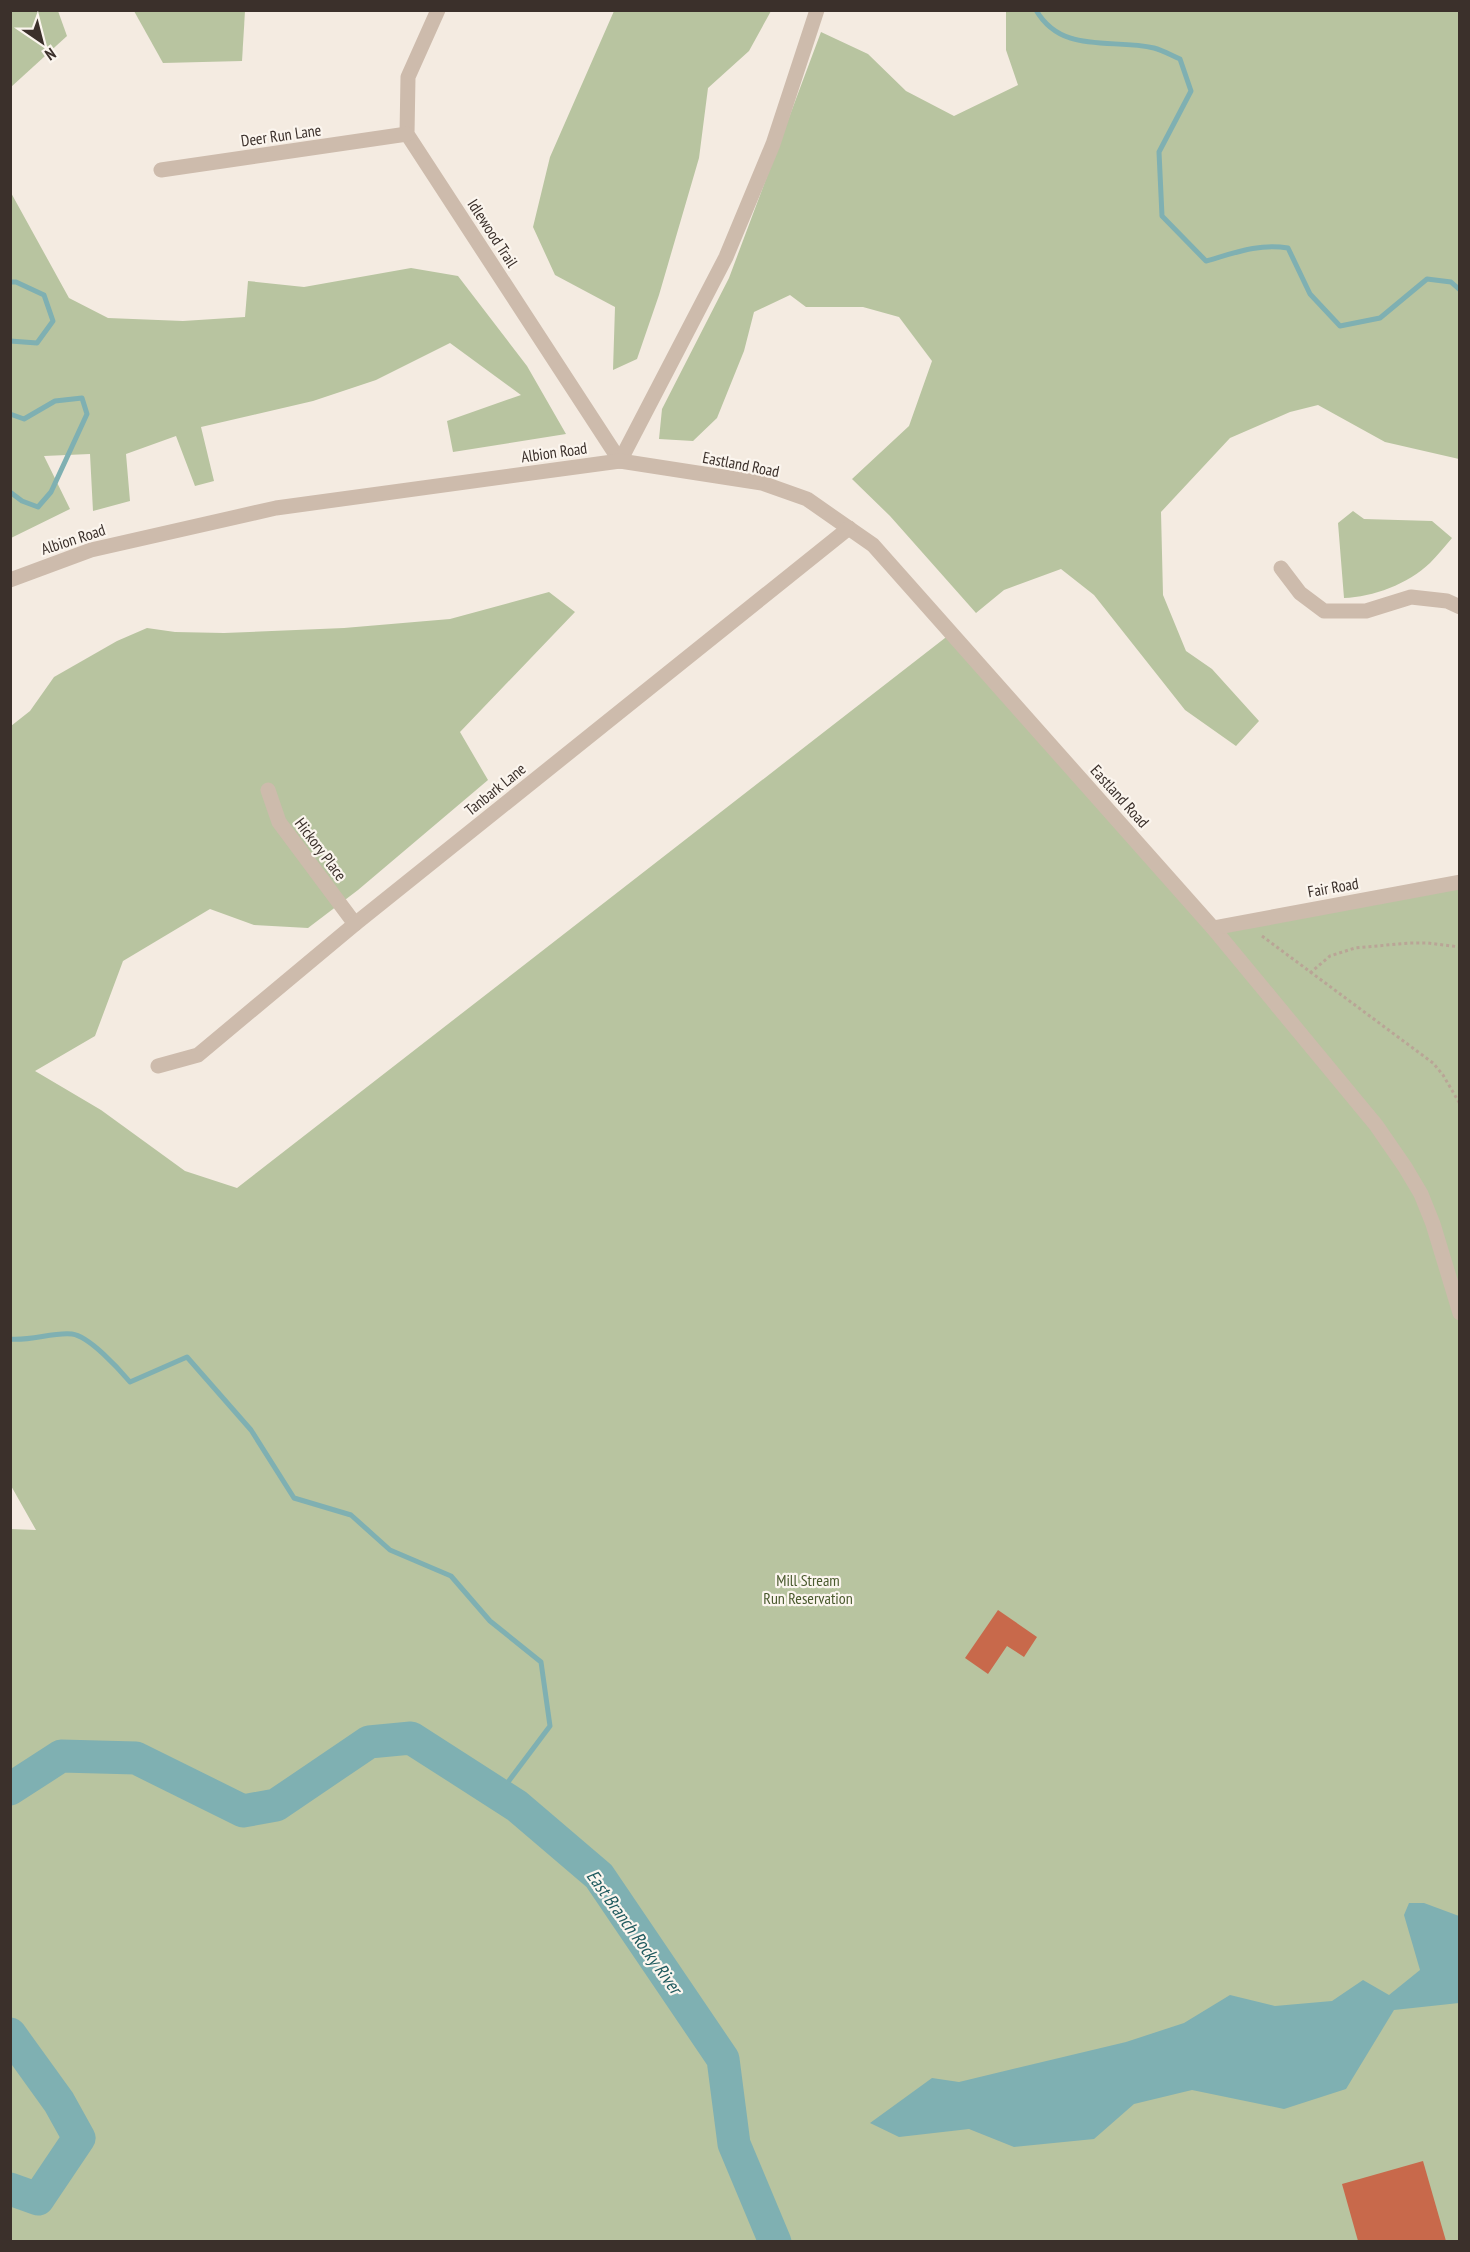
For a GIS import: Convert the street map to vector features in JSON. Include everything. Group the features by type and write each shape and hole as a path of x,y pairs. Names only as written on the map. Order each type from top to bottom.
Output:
{"street":[{"path":"407,135 408,77 438,10"},
{"path":"620,461 726,257 773,144 817,10"},
{"name":"Deer Run Lane","path":"161,170 407,135"},
{"name":"Idlewood Trail","path":"407,135 620,461"},
{"name":"Eastland Road","path":"620,461 762,483 807,499 873,545 1213,928 1376,1125 1406,1167 1421,1194 1433,1224 1460,1313"},
{"name":"Albion Road","path":"10,580 91,550 276,508 620,461"},
{"name":"Tanbark Lane","path":"158,1066 198,1055 355,924 849,528"},
{"path":"1281,568 1300,593 1324,611 1366,611 1411,597 1447,601 1460,607"},
{"name":"Hickory Place","path":"268,790 279,822 355,924"},
{"name":"Fair Road","path":"1213,928 1460,882"}],"path":[{"path":"1258,932 1433,1063 1460,1104"},
{"path":"1310,973 1330,956 1356,948 1409,943 1460,947"}],"green space":[{"path":"11,10 58,11 67,36 11,87"},
{"path":"134,11 245,11 242,61 163,63"},
{"path":"614,11 771,11 749,51 708,88 699,158 659,295 637,359 613,370 615,307 555,275 533,227 550,157"},
{"path":"1006,11 1459,11 1459,459 1385,442 1318,405 1290,412 1230,438 1161,512 1163,595 1186,651 1212,669 1259,721 1236,746 1185,710 1094,595 1061,569 1004,590 976,613 890,516 852,479 909,426 932,361 899,317 863,307 806,307 790,295 754,312 744,351 717,418 693,441 659,439 662,409 729,278 821,32 868,54 906,91 954,116 1018,85 1006,50"},
{"path":"10,191 69,298 108,318 183,321 245,317 248,281 304,287 411,268 458,276 527,366 566,434 453,452 447,421 521,395 450,343 376,380 313,401 201,427 214,481 195,486 176,436 126,454 130,501 93,511 90,454 44,456 70,509 11,538"},
{"path":"1353,511 1364,519 1432,521 1452,538 1430,563 1401,583 1367,595 1344,598 1338,523"},
{"name":"Mill Stream Run Reservation","path":"549,592 575,612 460,732 488,780 358,890 308,928 254,925 210,909 123,961 95,1036 35,1071 101,1110 185,1171 237,1188 954,631 1209,924 1459,880 1459,2241 11,2241 10,1529 36,1530 10,1484 11,726 30,711 54,677 117,641 147,628 175,632 224,633 344,628 450,619"}],"water":[{"path":"1409,1903 1424,1903 1459,1916 1459,2003 1394,2010 1346,2089 1284,2109 1192,2090 1134,2104 1094,2139 1014,2147 969,2129 899,2137 870,2123 932,2078 959,2082 1126,2042 1184,2023 1230,1995 1275,2006 1332,2001 1363,1980 1389,1995 1420,1970 1404,1915"}],"building":[{"path":"998,1610 1037,1637 1024,1657 1007,1646 988,1674 965,1658"},
{"path":"1423,2161 1446,2241 1358,2241 1342,2184"}],"waterway":[{"path":"1036,10 1047,24 1060,34 1074,39 1154,48 1180,59 1191,91 1159,152 1162,216 1206,261 1257,248 1288,248 1310,294 1340,326 1380,318 1427,279 1451,282 1460,290"},
{"path":"10,282 16,282 44,295 53,321 37,343 10,341"},
{"path":"10,414 24,419 55,401 82,398 87,414 51,492 38,507 22,501 10,492"},
{"path":"10,1339 57,1334 79,1336 103,1354 130,1382 187,1357 251,1430 294,1498 351,1515 390,1550 451,1576 490,1621 541,1662 550,1726 499,1794"},
{"name":"East Branch Rocky River","path":"10,1789 61,1756 136,1758 243,1811 276,1805 369,1742 411,1738 517,1806 599,1876 723,2059 734,2144 775,2242"},
{"name":"East Branch Rocky River","path":"10,2034 59,2102 79,2138 38,2199 10,2189"}]}
